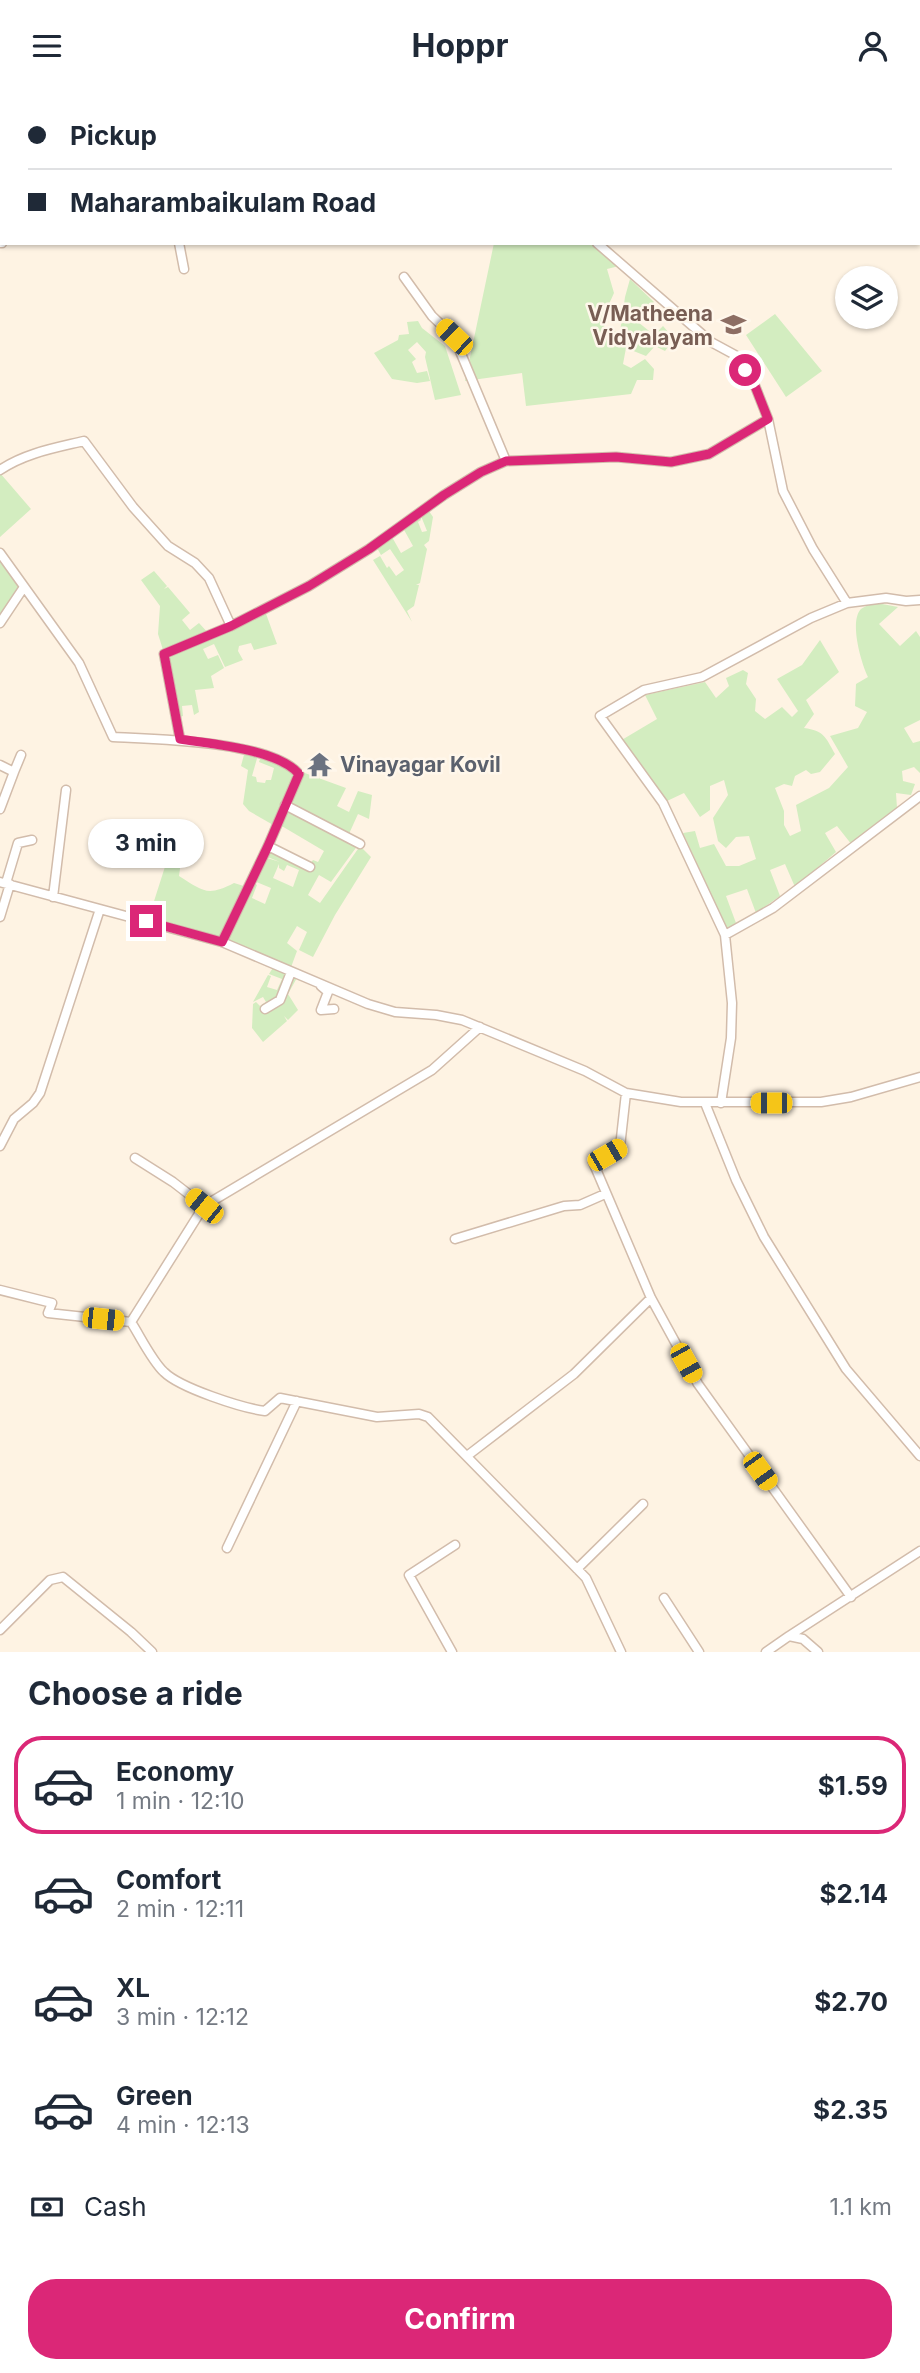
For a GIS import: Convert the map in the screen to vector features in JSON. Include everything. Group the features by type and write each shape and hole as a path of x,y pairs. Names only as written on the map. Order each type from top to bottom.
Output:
{"street":[{"path":"179,245 184,269"},
{"path":"599,245 711,342 735,355 755,386 768,419 783,491 813,549 847,603"},
{"path":"404,277 432,316 454,337 506,461"},
{"path":"180,739 164,654 231,626 309,586 369,549 472,477 506,461 616,457 671,462 709,454 768,419"},
{"path":"0,470 35,453 84,441 150,527 168,546 195,563 209,578 231,626"},
{"path":"0,553 79,663 113,737 180,739 251,750 293,768 299,774 268,846 216,943"},
{"path":"0,623 23,587"},
{"path":"721,1104 731,1038 733,1003 725,935 663,803 600,716 644,690 702,677 811,618 847,603 886,598 920,600"},
{"path":"0,809 21,755"},
{"path":"0,765 14,772"},
{"path":"53,897 66,790"},
{"path":"725,935 773,908 920,796"},
{"path":"285,805 360,845"},
{"path":"0,917 5,883 18,843 32,840"},
{"path":"268,846 310,867"},
{"path":"5,883 216,943 368,1004 395,1012 462,1020 584,1071 626,1093 681,1103 821,1103 920,1077"},
{"path":"0,1146 14,1119 33,1103 40,1093 100,909"},
{"path":"265,1010 280,1000 291,972"},
{"path":"319,984 328,992 321,1010 334,1009"},
{"path":"131,1322 204,1206 432,1070 480,1027"},
{"path":"626,1093 620,1147 593,1162 651,1298 698,1384 851,1597"},
{"path":"705,1103 736,1180 764,1237 846,1369 920,1457"},
{"path":"135,1158 204,1206"},
{"path":"455,1239 564,1206 580,1205 605,1194"},
{"path":"0,1290 52,1303 48,1313 131,1322"},
{"path":"467,1455 574,1374 651,1298"},
{"path":"131,1322 163,1372 185,1385 252,1409 265,1411 280,1398 377,1417 419,1414 428,1417 586,1578 621,1652"},
{"path":"227,1548 298,1401"},
{"path":"577,1569 643,1504"},
{"path":"453,1652 409,1575 456,1545"},
{"path":"766,1652 920,1552"},
{"path":"0,1630 50,1580 63,1577 152,1652"},
{"path":"664,1598 699,1652"},
{"path":"789,1636 803,1639 818,1652"}],"green space":[{"path":"494,245 594,245 619,266 607,269 614,293 605,313 604,330 620,332 630,279 654,302 638,322 654,335 663,326 674,339 665,351 655,346 646,356 626,348 623,364 631,368 645,359 654,369 653,380 637,380 631,394 526,406 522,373 465,381"},
{"path":"775,314 822,371 786,397 746,335"},
{"path":"418,321 422,328 445,346 461,395 435,400 426,352 417,342 408,350 416,359 412,362 417,373 427,371 430,381 417,383 392,379 374,353 398,340 399,335 409,334 407,322"},
{"path":"0,473 31,509 0,537"},
{"path":"429,511 433,517 429,541 424,545 427,549 420,583 416,585 419,585 414,606 407,611 412,622 373,560 380,556 396,576 404,570 390,549 381,555 377,548 401,528 403,530 392,537 401,553 413,546 403,528 420,517 418,522 422,532 427,531 421,516"},
{"path":"0,555 22,587 0,620"},
{"path":"154,571 167,586 164,589 168,587 190,613 182,620 190,630 199,623 209,634 164,653 158,634 160,606 141,580"},
{"path":"877,603 898,607 879,624 900,646 916,631 920,637 920,720 904,728 913,743 920,741 920,773 914,767 902,771 903,781 915,784 911,795 896,793 897,808 852,845 837,826 825,833 836,852 795,887 785,864 770,870 780,896 756,913 747,889 726,896 736,923 727,929 683,833 695,831 700,848 714,844 726,866 739,866 756,859 749,836 736,837 726,848 718,841 713,818 728,795 724,780 710,786 710,810 700,817 684,793 667,801 637,759 620,741 657,719 645,695 705,682 716,698 729,686 726,678 743,670 748,673 746,684 756,699 755,711 765,719 782,707 792,717 798,711 777,679 802,665 820,640 839,672 806,700 814,714 804,728 823,735 835,754 820,772 811,774 806,770 795,776 792,786 784,784 775,788 784,811 784,825 790,836 801,831 796,805 829,788 848,767 830,736 858,728 867,712 855,706 856,684 868,677 862,662 856,623 861,609"},
{"path":"265,611 277,644 254,650 251,643 239,646 238,651 243,660 225,667 214,644 203,649 208,659 218,655 224,668 211,676 214,688 195,690 199,712 194,715 192,705 182,706 183,716 179,717 166,656"},
{"path":"245,751 258,755 252,776 256,777 257,782 265,783 266,780 271,780 274,768 259,762 261,756 293,768 298,774 275,826 249,811 243,804 248,770 241,766"},
{"path":"302,772 346,788 337,806 349,812 358,791 372,795 369,819 358,814 348,836 288,804"},
{"path":"287,808 358,845 331,882 319,875 308,895 320,903 360,846 371,857 313,957 299,950 307,932 297,926 287,943 297,951 290,970 224,941 253,882 257,885 252,898 265,904 271,888 254,881 264,857 280,862 265,856 269,848 310,864 313,860 318,862 324,851 280,825","holes":["279,864 279,868 284,871 287,865 299,870 293,887 273,878"]},
{"path":"170,851 182,853 179,876 200,888 211,891 234,883 247,887 222,940 148,920"},
{"path":"274,966 290,973 281,1000 292,973 298,976 288,994 298,1010 288,1020 284,1016 287,1021 263,1042 252,1028 253,1004 256,1002 260,1006 266,1002 263,997 253,1002 268,975 271,976 267,987 277,990 282,979 269,974"}],"place":[{"name":"V/Matheena Vidyalayam","path":"733,325"},
{"name":"Vinayagar Kovil","path":"320,764"}],"route":[{"path":"146,921 222,942 299,774 293,768 251,750 180,739 164,654 231,626 309,586 369,549 444,495 481,472 506,461 616,457 671,462 709,454 768,419 755,386 745,370"}]}
